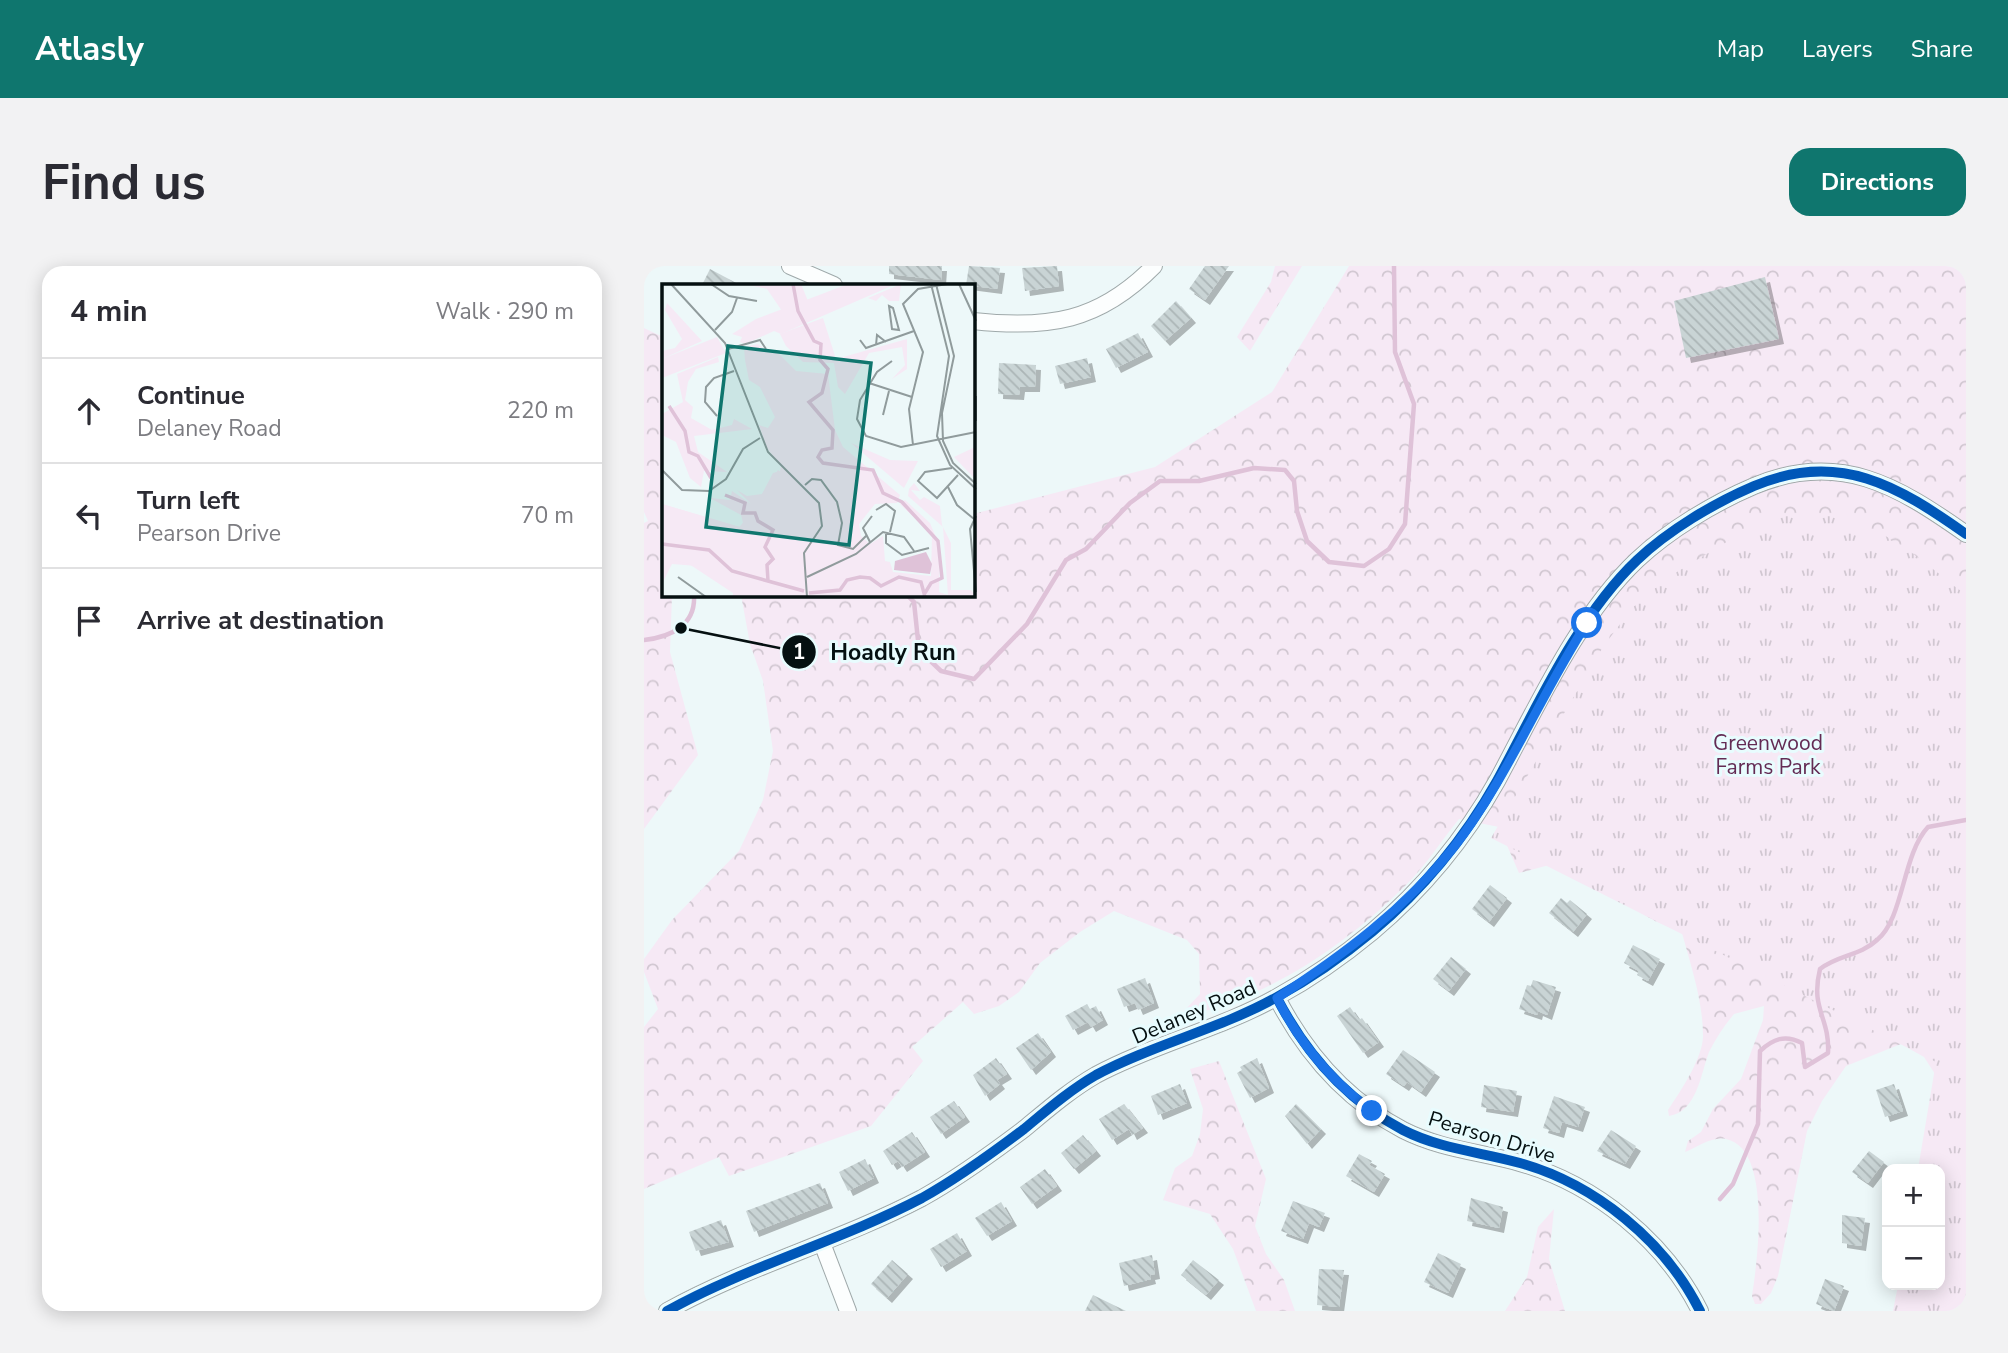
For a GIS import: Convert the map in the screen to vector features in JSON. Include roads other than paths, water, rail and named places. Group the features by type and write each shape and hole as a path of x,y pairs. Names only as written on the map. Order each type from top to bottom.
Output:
{"street":[{"path":"790,266 832,284"},
{"path":"975,321 1035,326 1076,317 1119,297 1154,266"},
{"name":"Delaney Road","path":"667,1311 892,1213 968,1170 1094,1076 1277,998 1346,952 1422,884 1476,815 1564,659 1606,596 1637,560 1691,520 1754,486 1801,473 1828,471 1870,476 1896,488 1966,534"},
{"name":"Pearson Drive","path":"1277,998 1303,1044 1327,1073 1372,1111 1431,1142 1520,1163 1578,1187 1606,1204 1653,1245 1677,1273 1700,1311"},
{"path":"822,1243 848,1311"}],"waterway":[{"path":"909,597 914,602 919,650 941,671 974,679 1027,624 1066,560 1086,549 1130,503 1160,481 1199,481 1254,468 1285,470 1294,481 1297,511 1307,541 1329,562 1364,566 1389,549 1405,524 1414,404 1395,352 1394,266"},
{"path":"644,640 663,636 680,628 691,614 694,597"},
{"path":"1720,1199 1733,1184 1758,1124 1760,1051 1779,1039 1796,1040 1802,1043 1805,1067 1828,1053 1826,1030 1817,994 1820,969 1870,945 1886,930 1893,917 1913,853 1928,827 1966,820"}],"place":[{"name":"Hoadly Run","path":"681,628"}],"park label":[{"name":"Greenwood Farms Park","path":"1768,755"}]}
